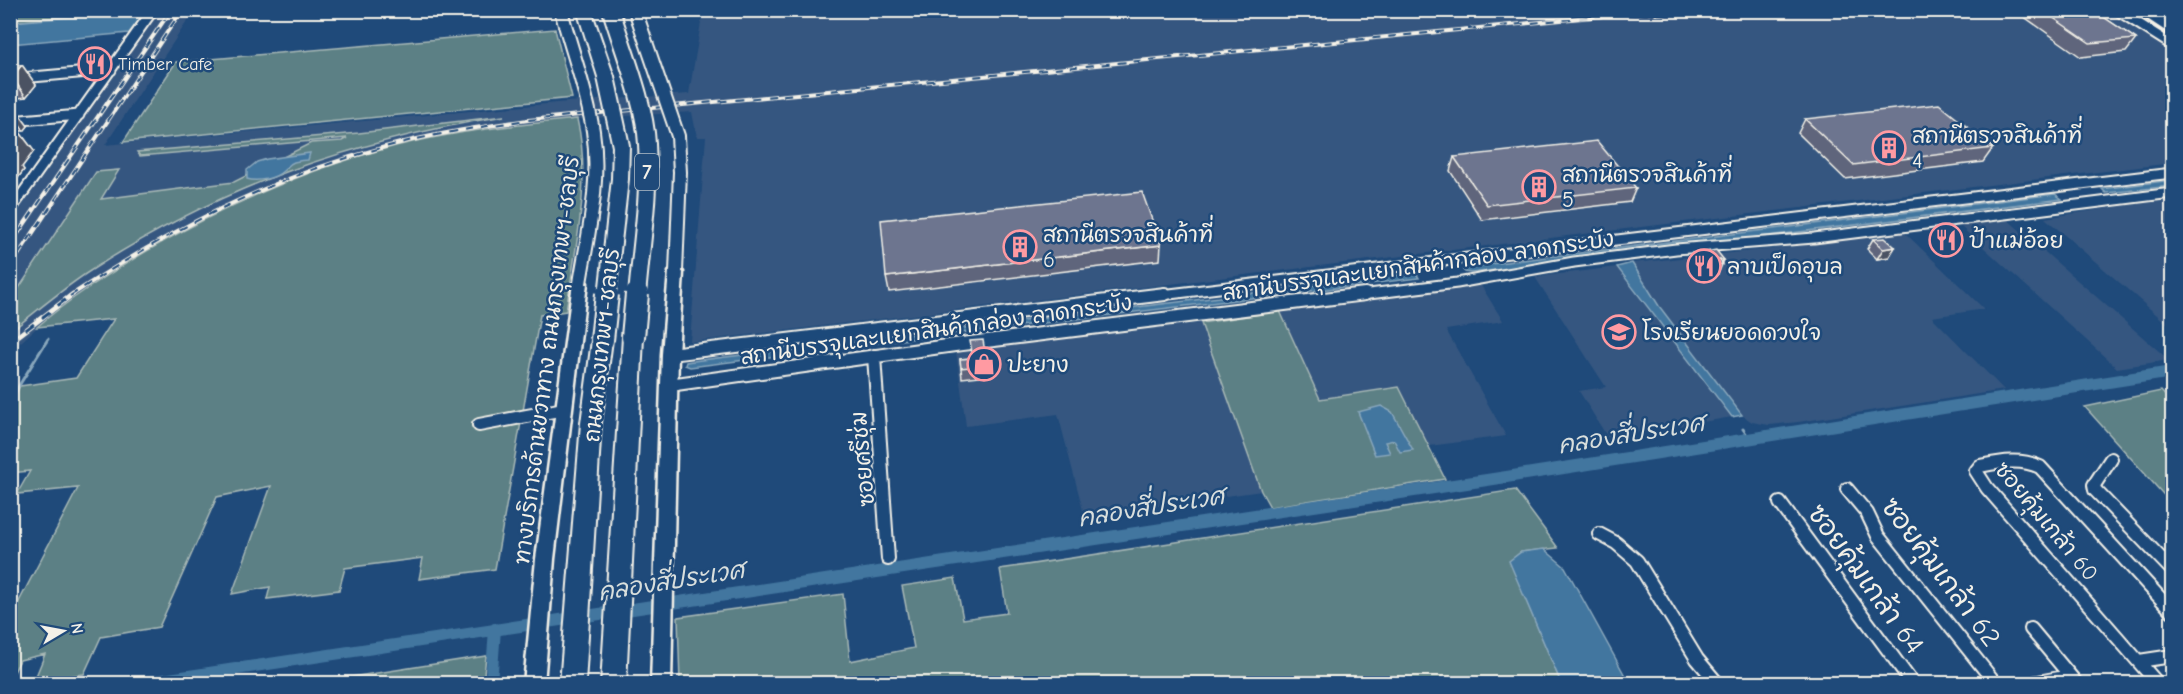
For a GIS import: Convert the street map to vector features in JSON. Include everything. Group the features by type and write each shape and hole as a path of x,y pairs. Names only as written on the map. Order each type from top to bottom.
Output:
{"highway":[{"path":"574,10 597,51"},
{"name":"ถนนกรุงเทพฯ-ชลบุรี","path":"572,682 591,423 620,179 621,146 606,77 584,10"},
{"name":"ถนนกรุงเทพฯ-ชลบุรี","path":"611,10 641,111 647,142 647,176 619,545 613,678"}],"main road":[{"name":"ทางบริการด้านขวาทาง ถนนกรุงเทพฯ-ชลบุรี","path":"534,684 546,559 556,410 580,283 594,183 596,150 592,122 561,10"},
{"path":"635,10 678,136 680,172 670,354 661,676"}],"street":[{"path":"11,209 153,10"},
{"path":"2117,10 2172,45"},
{"path":"2142,10 2172,30"},
{"path":"10,79 111,70"},
{"path":"10,121 79,115"},
{"name":"สถานีบรรจุและแยกสินค้ากล่อง ลาดกระบัง","path":"670,354 2172,173"},
{"name":"สถานีบรรจุและแยกสินค้ากล่อง ลาดกระบัง","path":"669,385 874,356 1457,282 1526,269 1657,252 1814,238 2172,193"},
{"name":"ซอยศรีชุ่ม","path":"874,356 888,559"},
{"path":"479,425 556,410"},
{"name":"ซอยคุ้มเกล้า 60","path":"2158,684 1987,488 1976,471 1980,466 2017,459 2040,467 2172,611"},
{"path":"2111,459 2094,485 2095,489 2172,570"},
{"name":"ซอยคุ้มเกล้า 62","path":"1847,489 1867,513 1878,536 1996,684"},
{"name":"ซอยคุ้มเกล้า 64","path":"1780,503 1913,684"},
{"path":"1599,534 1622,547 1636,561 1696,659 1718,684"},
{"path":"2031,629 2073,680"},
{"path":"2139,661 2172,656"},
{"path":"2026,684 2073,680"}],"shaded area":[{"path":"2119,10 2172,44 2172,163 690,342 706,137 697,137 692,112 577,119 453,134 365,155 289,182 55,311 11,351 11,222 157,11 194,11 105,145 568,102 689,94 703,11"},
{"path":"146,11 129,33 11,44 11,22"},
{"path":"310,153 308,160 292,163 280,174 271,178 247,179 247,170 257,162"},
{"path":"2172,180 2172,186 2106,193 2102,189"},
{"path":"2055,194 2062,199 1471,273 1463,270 1466,267"},
{"path":"2172,200 2172,328 2045,218 2134,204"},
{"path":"2008,220 2169,360 2117,368 1960,226"},
{"path":"1905,233 1984,309 1932,317 2004,390 1798,422 1769,425 1752,422 1742,415 1659,306 1632,263 1789,247"},
{"path":"1632,263 1659,306 1742,415 1732,417 1617,267"},
{"name":"โรงเรียนยอดดวงใจ","path":"1617,267 1732,417 1608,438 1579,391 1606,387 1535,277"},
{"path":"1416,273 1419,278 852,346 852,343 857,341"},
{"path":"1480,284 1503,321 1446,330 1506,436 1429,446 1399,388 1320,399 1280,311"},
{"path":"1201,323 1261,491 1084,514 1058,414 966,426 956,351"},
{"path":"793,350 793,354 690,367 685,365 686,362"},
{"path":"1381,406 1392,412 1413,450 1400,452 1394,440 1385,442 1390,453 1375,455 1358,412"},
{"path":"1544,549 1565,567 1629,683 1561,683 1509,561 1521,552"}],"green space":[{"path":"11,11 139,11 11,22"},
{"path":"555,29 572,98 123,142 176,62"},
{"path":"504,116 393,139 289,171 238,191 188,214 90,271 11,331 11,300 96,172 119,170 101,199 234,182 311,143 342,141 347,138 140,156 137,152 359,133"},
{"path":"577,119 583,167 581,215 566,311 540,315 495,569 419,579 423,558 345,568 339,590 267,599 270,587 232,594 271,486 217,497 159,627 101,637 84,674 34,681 45,654 20,660 11,678 11,617 78,488 17,494 30,471 11,473 11,403 20,386 76,378 114,319 37,327 103,278 145,252 218,213 295,179 334,164 414,142 485,129"},
{"path":"1280,311 1320,399 1399,387 1445,479 1270,507 1261,491 1201,323"},
{"path":"2161,391 2172,403 2172,504 2085,407"},
{"path":"1515,490 1558,548 1521,552 1510,561 1561,683 680,683 678,617 843,594 850,661 914,648 902,586 955,578 963,619 1007,613 1000,569"},
{"path":"486,656 483,683 313,683"}],"building":[{"path":"2042,10 2093,10 2136,39 2090,43"},
{"path":"10,65 22,65 10,77"},
{"name":"สถานีตรวจสินค้าที่ 4","path":"1939,104 1993,148 1853,165 1805,119"},
{"path":"18,130 10,140 10,131"},
{"name":"สถานีตรวจสินค้าที่ 5","path":"1597,141 1636,188 1487,205 1454,157"},
{"name":"สถานีตรวจสินค้าที่ 6","path":"1142,192 1161,245 886,277 881,220"},
{"path":"1885,238 1895,247 1883,249 1873,239"},
{"path":"1716,250 1724,260 1719,260 1723,264 1705,267 1694,254"},
{"path":"983,340 987,365 961,368 960,359 973,358 970,341"}],"waterway":[{"path":"10,400 48,339"},
{"name":"คลองสี่ประเวศ","path":"495,630 1500,478 2172,372"},
{"path":"1743,429 1750,439"},
{"name":"คลองสี่ประเวศ","path":"136,684 495,630"},
{"path":"491,684 495,630"}],"railway":[{"path":"10,245 171,10"},
{"path":"10,267 182,10"},
{"path":"73,294 145,249 261,190 342,160 403,142 456,131 528,120 1665,10"},
{"path":"1656,14 1692,10"},
{"path":"10,342 73,294"}],"place":[{"name":"Timber Cafe","path":"95,64"},
{"name":"สถานีตรวจสินค้าที่ 4","path":"1889,148"},
{"name":"สถานีตรวจสินค้าที่ 5","path":"1539,187"},
{"name":"ป้าแม่อ้อย","path":"1946,240"},
{"name":"สถานีตรวจสินค้าที่ 6","path":"1020,247"},
{"name":"ลาบเป็ดอุบล","path":"1704,266"},
{"name":"โรงเรียนยอดดวงใจ","path":"1619,332"},
{"name":"ปะยาง","path":"984,364"}]}
